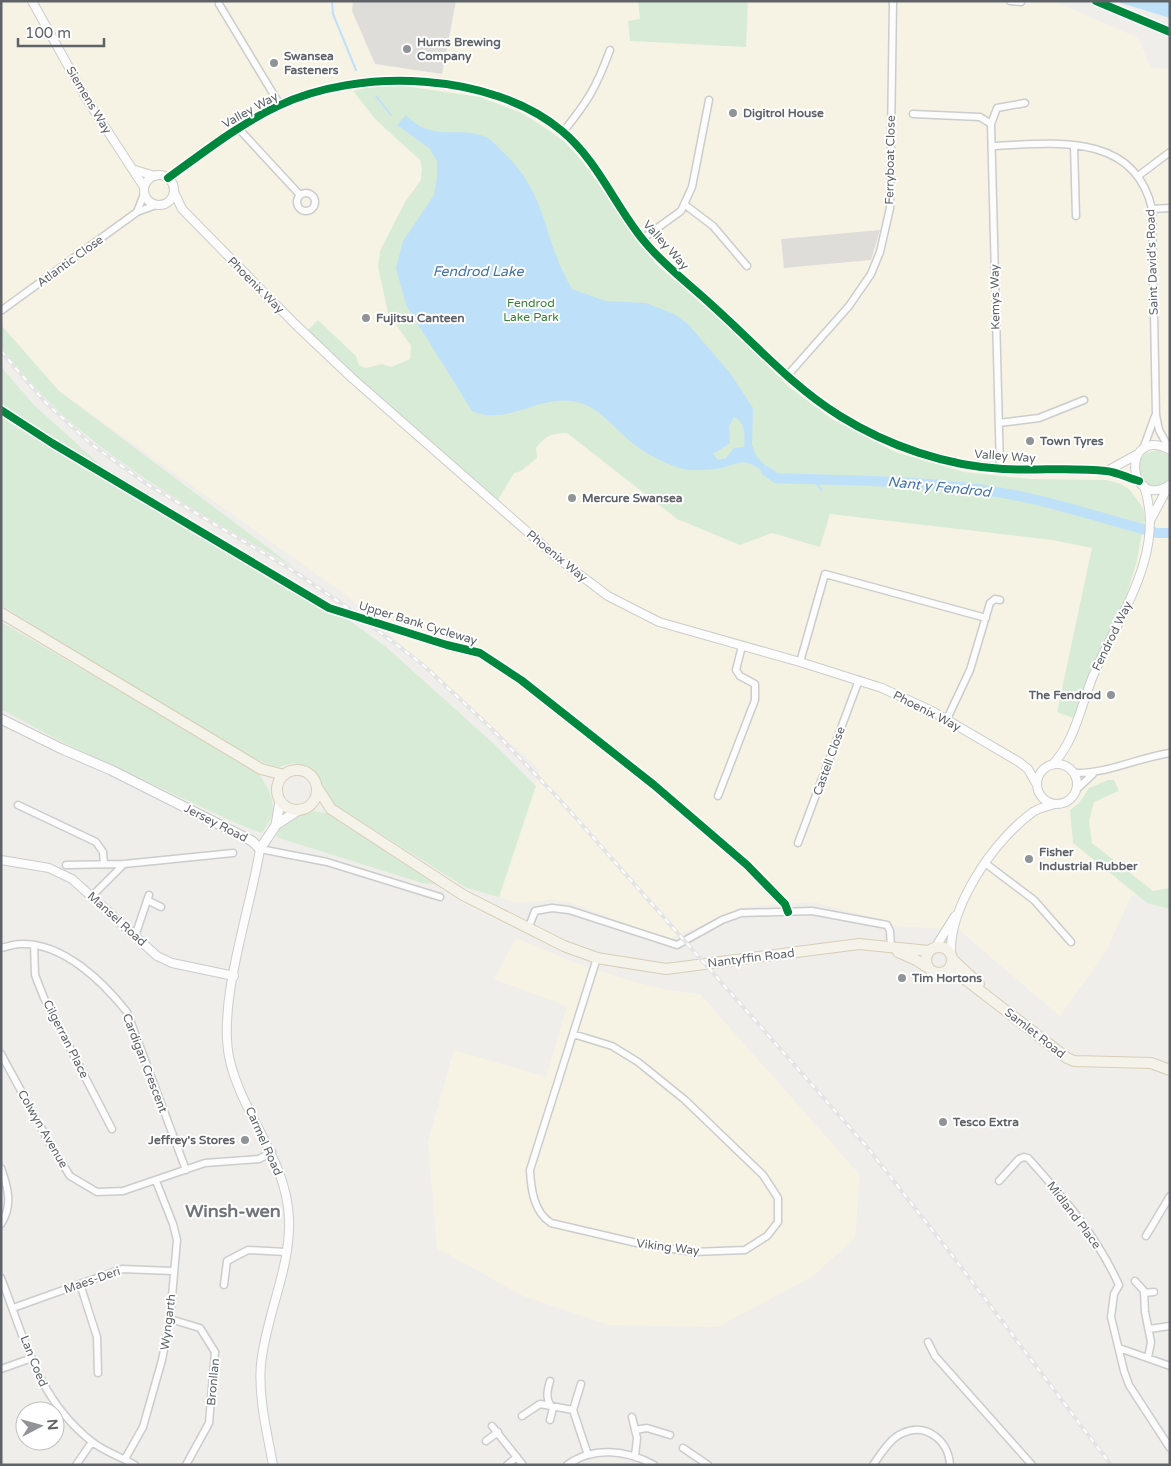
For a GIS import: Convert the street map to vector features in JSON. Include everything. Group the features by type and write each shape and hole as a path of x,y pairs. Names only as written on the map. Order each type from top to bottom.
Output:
{"main road":[{"path":"1,613 261,769 284,775"},
{"name":"Jersey Road","path":"1,719 159,794 252,841 260,849"},
{"path":"261,769 277,788 280,801 285,806 297,810 309,807 331,809"},
{"path":"277,788 284,775 290,771 302,770 313,777 318,789 331,809 463,895 528,929 597,958"},
{"path":"309,807 317,796 318,789"},
{"name":"Carmel Road","path":"276,825 280,801"},
{"name":"Carmel Road","path":"260,849 276,825 297,810"},
{"name":"Nantyffin Road","path":"597,958 666,969 837,947 932,949"},
{"name":"Nantyffin Road","path":"891,948 927,967"},
{"path":"943,948 952,957 950,967 946,972 935,974 927,967 926,957 932,949 943,948"},
{"name":"Samlet Road","path":"952,957 992,998"},
{"name":"Samlet Road","path":"946,972 961,976 992,998 1067,1058 1074,1061 1151,1063 1170,1070"}],"street":[{"name":"Siemens Way","path":"32,1 86,98 135,170 144,191"},
{"name":"Ferryboat Close","path":"786,376 833,327 861,290 880,252 890,208 893,1"},
{"path":"1010,1 1020,2"},
{"path":"218,4 280,105"},
{"path":"563,132 586,104 597,86 610,50"},
{"name":"Valley Way","path":"168,178 238,128 280,105 340,86 396,80 451,86 496,94 534,112 563,132 613,193 642,239 671,271 712,305 786,376 842,418 889,441 960,463 1000,469 1107,471 1141,484"},
{"path":"642,239 681,211 692,186 709,100"},
{"path":"914,114 980,117 991,124 997,108 1025,103"},
{"name":"Kemys Way","path":"991,124 1000,469"},
{"path":"238,128 300,195"},
{"name":"Saint David's Road","path":"993,146 1049,144 1095,148 1119,158 1138,176 1148,192 1152,209 1156,415 1159,430 1170,450"},
{"path":"1074,146 1076,216"},
{"path":"1138,176 1170,152"},
{"path":"135,170 168,178 173,184 174,192 170,200 158,205"},
{"path":"138,212 149,179 155,176"},
{"path":"144,191 149,201 158,205 182,209"},
{"name":"Phoenix Way","path":"174,192 182,209 326,354 555,556 608,596 628,608 659,622 859,680 898,695 947,719 1020,762 1028,769 1038,785"},
{"path":"684,204 713,226 747,266"},
{"name":"Atlantic Close","path":"2,310 138,212 158,205"},
{"path":"1152,209 1170,208"},
{"path":"999,423 1039,418 1084,400"},
{"name":"Saint David's Road","path":"1141,451 1156,415"},
{"path":"1141,451 1156,445 1170,450"},
{"name":"Valley Way","path":"1107,471 1141,451"},
{"name":"Fendrod Way","path":"1049,767 1067,747 1094,674 1130,600 1142,569 1150,522 1149,500 1134,470 1141,451"},
{"path":"1141,484 1159,490 1170,485"},
{"name":"Fendrod Way","path":"1150,522 1156,507 1170,485"},
{"path":"800,662 825,574 986,618"},
{"path":"947,719 970,670 990,603 995,599 1000,600"},
{"path":"718,796 755,700 755,684 740,676 736,670 742,646"},
{"name":"Castell Close","path":"798,843 859,680"},
{"path":"1067,747 1067,759 1077,781 1076,790"},
{"path":"1055,804 1046,800 1040,793 1038,785 1039,776 1049,767 1065,766 1073,772 1093,774 1149,756 1170,752"},
{"name":"Phoenix Way","path":"1020,762 1049,767"},
{"path":"932,949 964,902 985,863 1008,835 1034,811 1068,801 1076,790 1093,774"},
{"path":"1034,811 1040,793"},
{"path":"18,805 92,840 103,852 104,864"},
{"name":"Jersey Road","path":"260,849 327,862 440,897"},
{"name":"Carmel Road","path":"260,849 234,976 226,1028 230,1061 241,1092 272,1152 285,1190 289,1220 286,1252 261,1364 262,1396 273,1465"},
{"path":"66,865 124,864 233,854"},
{"name":"Mansel Road","path":"1,860 49,868 72,879 157,956 172,963 234,976"},
{"path":"985,863 1034,900 1071,942"},
{"path":"92,896 124,864"},
{"path":"136,936 148,898 161,908"},
{"path":"952,957 952,935 964,902"},
{"path":"528,929 535,911 552,908 569,910 677,946 722,920 741,913 812,911 887,925 890,931 891,948"},
{"name":"Cardigan Crescent","path":"1,948 20,944 54,950 73,960 116,998 127,1012 186,1170"},
{"name":"Cilgerran Place","path":"34,945 35,976 44,998 112,1129"},
{"name":"Viking Way","path":"573,1034 612,1046 638,1062 686,1100 763,1175 778,1198 778,1222 767,1236 745,1250 693,1252 641,1244 551,1223 544,1218 534,1197 530,1170 597,958"},
{"name":"Colwyn Avenue","path":"1,1054 50,1144 70,1176 98,1192 123,1192 205,1163 259,1159 272,1152"},
{"name":"Midland Place","path":"999,1182 1020,1159 1028,1158 1065,1199 1096,1241 1119,1285 1114,1294 1112,1310 1124,1371 1129,1385 1170,1448"},
{"path":"1,1168 8,1186 8,1201 1,1224"},
{"name":"Wyngarth","path":"125,1459 143,1426 162,1360 170,1319 177,1240 176,1230 156,1181"},
{"path":"1146,1236 1170,1196"},
{"path":"224,1285 227,1261 248,1250 286,1252"},
{"name":"Maes-Deri","path":"13,1308 122,1269 173,1271"},
{"name":"Lan Coed","path":"1,1278 42,1384 60,1412 92,1442 135,1465"},
{"path":"1135,1281 1144,1292 1151,1350 1148,1358"},
{"path":"80,1284 97,1337 98,1373"},
{"path":"1144,1292 1154,1292"},
{"name":"Bronllan","path":"170,1319 200,1328 216,1352 209,1423 186,1465"},
{"path":"1149,1329 1170,1326"},
{"path":"928,1342 935,1356 1032,1465"},
{"path":"1119,1348 1170,1366"},
{"path":"1,1369 32,1358"},
{"path":"550,1381 547,1399 553,1408 550,1420"},
{"path":"581,1384 573,1410 588,1455"},
{"path":"522,1416 540,1404 553,1408 573,1410"},
{"path":"632,1417 637,1438 635,1456"},
{"path":"492,1426 523,1465"},
{"path":"635,1430 647,1428 670,1435"},
{"path":"873,1465 894,1438 904,1432 918,1430 936,1436 944,1442 950,1465"},
{"path":"486,1441 498,1432"},
{"path":"76,1465 92,1442"},
{"path":"683,1448 708,1465"},
{"path":"697,1456 701,1448"},
{"path":"567,1465 588,1455 614,1452 635,1456 654,1465"},
{"path":"507,1465 517,1457"}],"shaded area":[{"path":"1,1 1054,1 1138,38 1151,68 1170,69 1170,888 1131,896 1107,950 1060,1016 959,930 895,926 887,921 814,902 742,907 672,938 664,938 569,902 549,900 516,903 499,897 540,770 349,597 59,391 1,325"},
{"path":"353,1 456,1 442,74 375,64 352,11"},
{"path":"880,230 871,260 784,268 781,239"},
{"path":"516,938 576,963 624,979 666,990 700,994 860,1175 855,1238 812,1277 717,1327 609,1325 523,1296 437,1248 428,1142 454,1050 546,1077 567,1006 494,979"}],"green space":[{"path":"638,1 748,1 746,47 630,41 628,21 640,19"},
{"name":"Fendrod Lake Park","path":"397,85 480,97 522,113 565,142 582,161 656,264 729,327 788,386 832,419 895,452 964,472 1031,479 1106,480 1121,484 1130,490 1143,508 1145,519 1136,564 1123,606 1102,647 1073,718 1057,712 1092,548 1052,540 830,514 820,547 772,533 740,545 677,519 567,433 546,438 536,448 537,458 521,471 514,473 498,500 376,395 308,330 318,320 356,356 359,365 366,368 382,364 391,367 410,359 411,346 388,313 378,267 380,251 405,202 421,180 422,168 420,160 376,120 353,91 374,86"},
{"path":"1,325 59,391 295,568 190,507 122,462 90,438 59,412 7,357 1,346"},
{"path":"1,367 33,404 98,463 314,595 385,646 494,744 536,786 499,897 467,888 333,804 312,769 293,763 279,767 272,766 250,756 140,692 1,605"},
{"path":"1158,450 1170,456 1170,483 1155,489 1139,480 1137,462 1146,453"},
{"path":"1,622 256,770 266,785 273,809 269,822 262,833 238,824 64,743 1,709"},
{"path":"1108,780 1114,780 1119,791 1094,802 1089,821 1092,843 1153,891 1170,888 1170,909 1147,903 1073,843 1070,810 1079,803 1089,788"},
{"path":"312,811 332,814 441,885 422,883 276,837 281,826 290,818"}],"water":[{"path":"1119,1 1170,1 1170,18 1121,3"},
{"name":"Fendrod Lake","path":"406,115 416,124 426,129 477,134 490,139 517,167 529,184 537,200 562,270 572,289 606,301 646,303 674,314 688,324 730,373 753,408 752,445 756,456 767,467 766,471 764,473 753,465 744,462 705,470 687,470 676,467 640,449 597,411 572,401 546,403 497,415 485,415 472,411 406,305 396,268 403,241 434,195 437,177 437,161 429,148 397,125","holes":["734,417 744,430 744,447 734,448 726,458 718,460 713,454 730,443 729,426"]}],"waterway":[{"name":"Nant y Fendrod","path":"332,1 333,14 356,70"},
{"name":"Nant y Fendrod","path":"376,96 391,115"},
{"name":"Nant y Fendrod","path":"766,471 776,478 906,483 984,490 1050,503 1157,533 1170,533"},
{"path":"815,480 821,490"}],"railway":[{"path":"1,351 44,401 91,444 147,484 292,570 345,606 422,664 490,727 560,800 867,1147 948,1250 1111,1465"}],"cycle path":[{"path":"1096,1 1170,32"},
{"path":"168,178 222,139 263,113 311,93 347,85 385,81 424,82 463,87 499,97 533,111 562,131 586,156 644,241 661,259 806,392 858,427 918,453 961,464 1003,469 1081,469 1106,471 1139,481"},
{"name":"Upper Bank Cycleway","path":"1,410 52,443 329,608 447,645 480,653 521,680 654,785 747,865 785,904 788,912"}],"place":[{"name":"Hurns Brewing Company","path":"407,49"},
{"name":"Swansea Fasteners","path":"274,63"},
{"name":"Digitrol House","path":"733,113"},
{"name":"Fujitsu Canteen","path":"366,318"},
{"name":"Town Tyres","path":"1030,441"},
{"name":"Mercure Swansea","path":"572,498"},
{"name":"The Fendrod","path":"1111,695"},
{"name":"Fisher Industrial Rubber","path":"1029,859"},
{"name":"Tim Hortons","path":"902,978"},
{"name":"Tesco Extra","path":"943,1122"},
{"name":"Jeffrey's Stores","path":"245,1140"}],"district":[{"name":"Winsh-wen","path":"233,1211"}]}
